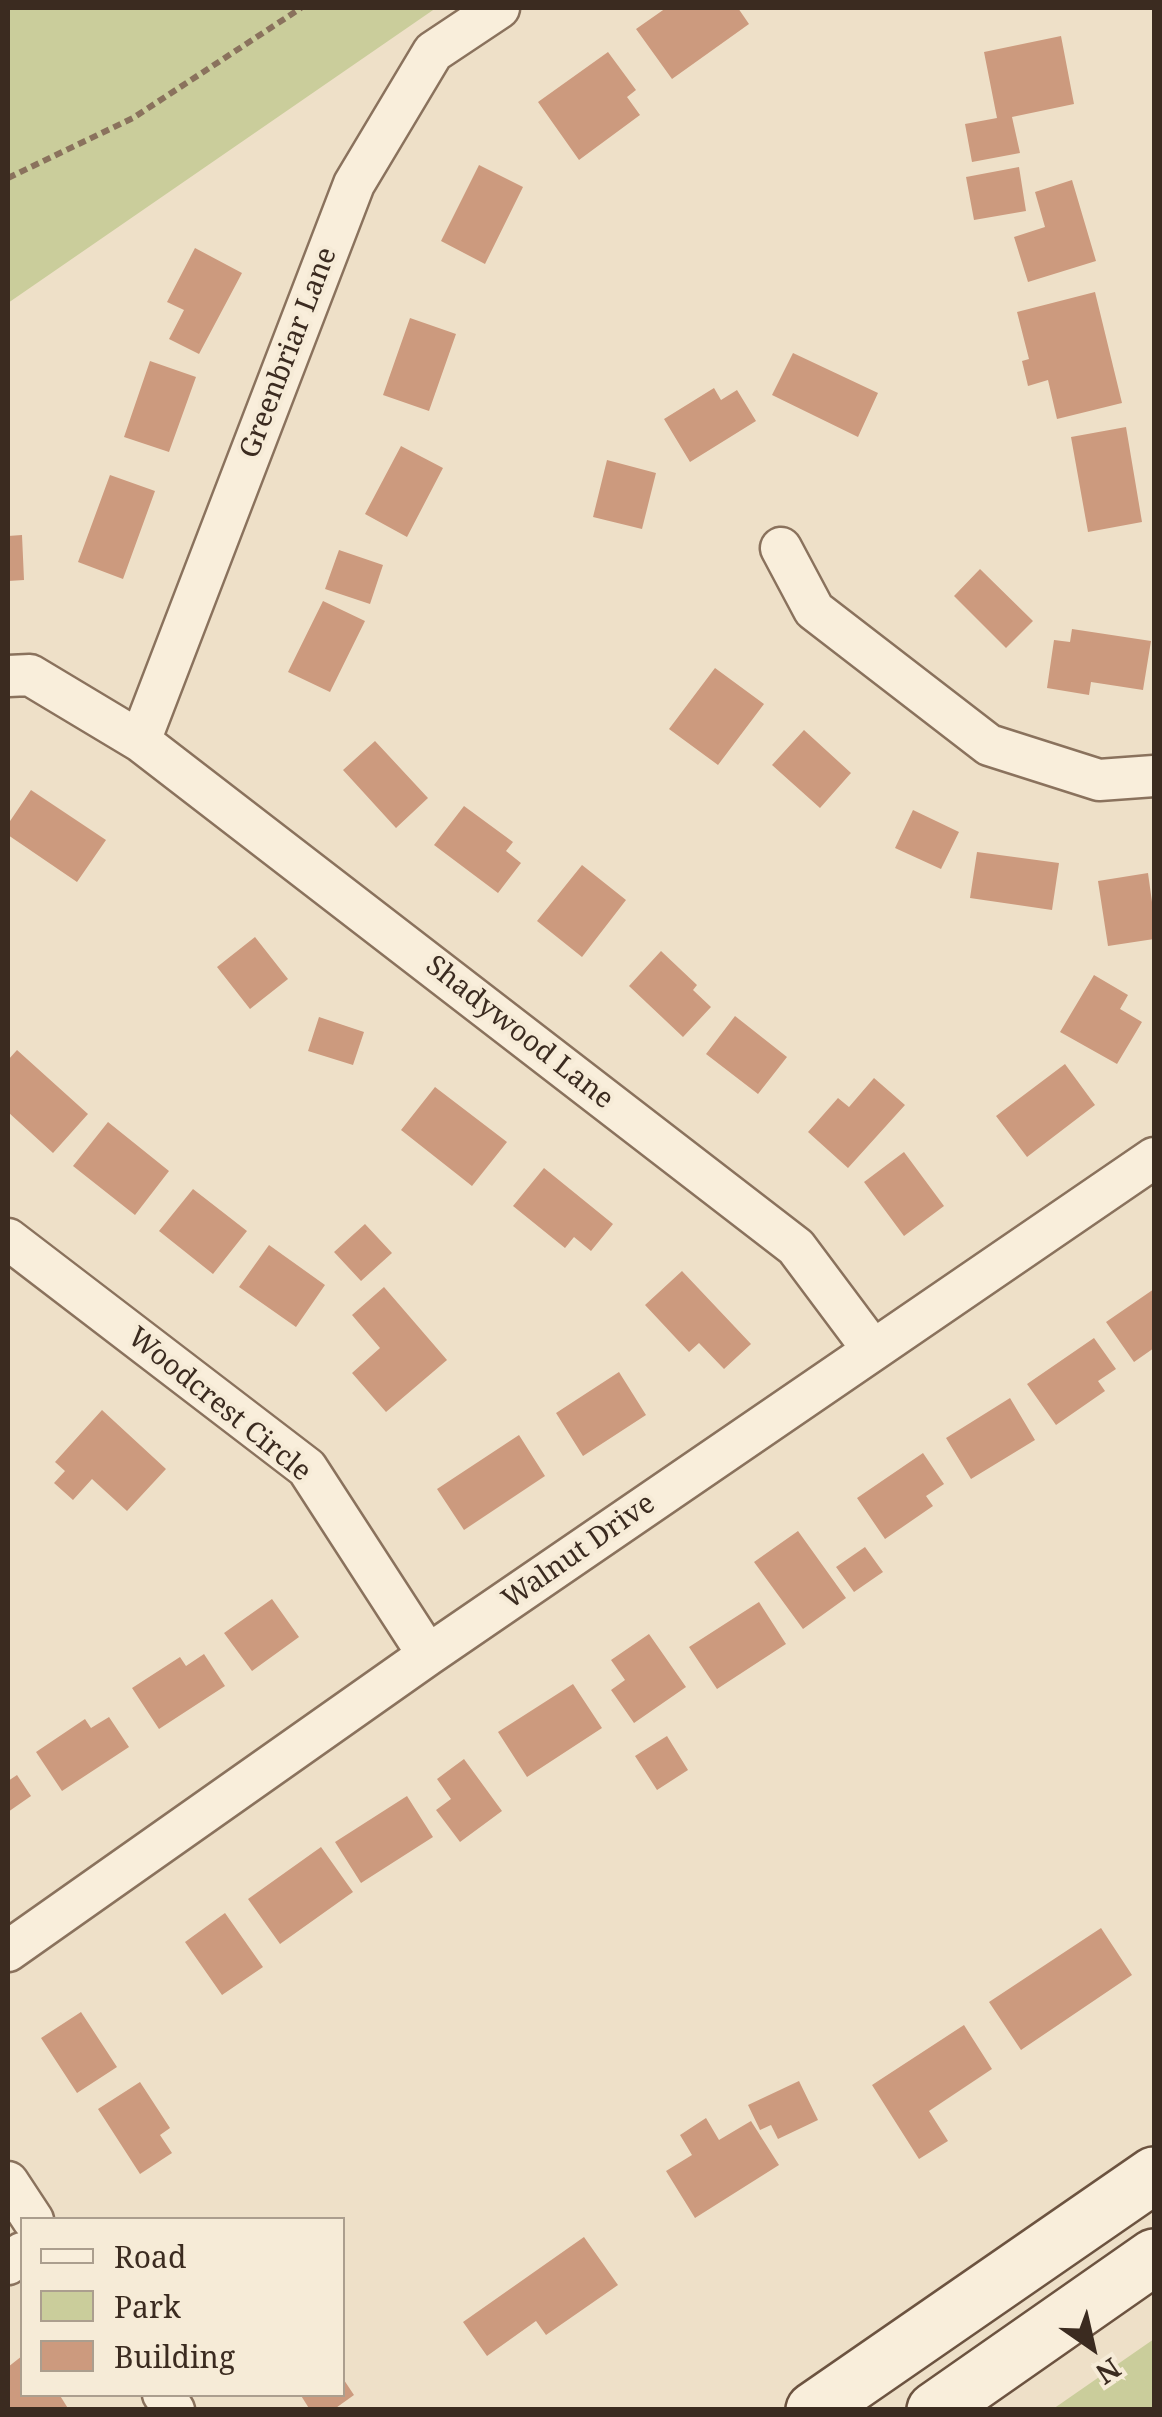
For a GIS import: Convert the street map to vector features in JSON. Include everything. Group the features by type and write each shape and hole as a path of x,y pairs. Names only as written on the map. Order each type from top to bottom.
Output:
{"main road":[{"path":"814,2410 1154,2175"},
{"path":"935,2410 1154,2257"}],"street":[{"name":"Greenbriar Lane","path":"140,741 354,184 433,52 499,8"},
{"path":"781,548 814,610 989,745 1099,780 1154,776"},
{"path":"8,676 30,675 140,741"},
{"name":"Shadywood Lane","path":"140,741 796,1247 873,1350"},
{"name":"Walnut Drive","path":"8,1951 428,1656 1154,1158"},
{"name":"Woodcrest Circle","path":"8,1238 307,1468 428,1656"},
{"path":"8,2182 30,2217"}],"path":[{"path":"8,178 133,118 301,8"}],"green space":[{"path":"8,8 436,8 8,303"},
{"path":"1154,2339 1154,2409 1053,2409"}],"building":[{"path":"666,8 738,8 749,24 672,79 636,29"},
{"path":"1061,36 1074,104 1012,117 1020,153 972,162 965,124 997,118 984,52"},
{"path":"608,52 636,90 627,97 640,115 579,160 538,102"},
{"path":"479,165 523,187 485,264 441,241"},
{"path":"1019,167 1026,211 974,220 966,177"},
{"path":"1072,180 1096,261 1028,282 1014,237 1045,227 1035,192"},
{"path":"195,248 242,273 199,354 169,339 184,310 167,302"},
{"path":"1095,292 1122,403 1057,419 1048,380 1028,386 1022,361 1029,359 1017,312"},
{"path":"410,318 456,334 429,411 383,395"},
{"path":"793,353 878,393 858,437 772,395"},
{"path":"150,361 196,377 169,452 124,437"},
{"path":"714,388 721,400 737,390 756,421 690,462 664,419"},
{"path":"1126,427 1142,522 1088,532 1071,437"},
{"path":"401,446 443,468 407,537 365,514"},
{"path":"607,460 656,473 642,529 593,517"},
{"path":"110,475 155,491 123,579 78,562"},
{"path":"22,535 24,580 8,581 8,536"},
{"path":"339,550 383,565 370,604 325,589"},
{"path":"980,569 1033,621 1006,648 954,596"},
{"path":"323,601 365,621 330,692 288,672"},
{"path":"1072,629 1151,641 1143,690 1091,682 1089,695 1047,688 1054,640 1070,642"},
{"path":"715,668 764,704 718,765 669,729"},
{"path":"804,730 851,773 820,808 772,765"},
{"path":"375,741 428,798 396,828 343,770"},
{"path":"31,790 106,840 77,882 8,835 8,824"},
{"path":"464,806 513,842 506,851 521,863 498,893 434,845"},
{"path":"913,810 959,832 941,869 895,848"},
{"path":"977,852 1059,863 1052,910 970,898"},
{"path":"582,865 626,900 582,957 537,921"},
{"path":"1148,873 1154,901 1154,939 1108,946 1098,881"},
{"path":"255,937 288,979 250,1009 217,967"},
{"path":"661,951 697,985 693,990 711,1007 683,1037 629,986"},
{"path":"1094,975 1128,995 1120,1009 1142,1022 1117,1064 1060,1032"},
{"path":"735,1016 787,1057 758,1094 706,1054"},
{"path":"319,1017 364,1032 353,1065 308,1051"},
{"path":"17,1050 88,1114 53,1153 8,1112 8,1060"},
{"path":"1065,1064 1095,1105 1027,1157 996,1116"},
{"path":"874,1078 905,1105 848,1168 808,1132 838,1098 849,1107"},
{"path":"435,1087 507,1142 472,1186 401,1130"},
{"path":"108,1122 169,1171 135,1215 73,1166"},
{"path":"904,1152 944,1206 904,1236 864,1182"},
{"path":"544,1168 613,1224 591,1251 574,1237 565,1248 513,1206"},
{"path":"193,1189 247,1231 213,1274 159,1231"},
{"path":"365,1224 392,1253 361,1281 334,1252"},
{"path":"269,1245 325,1285 296,1327 239,1287"},
{"path":"682,1271 751,1344 724,1369 699,1343 689,1352 645,1305"},
{"path":"384,1287 447,1360 386,1412 352,1373 380,1348 352,1315"},
{"path":"1154,1289 1154,1348 1134,1362 1106,1322"},
{"path":"1094,1338 1116,1369 1098,1381 1105,1391 1056,1425 1027,1384"},
{"path":"619,1372 646,1415 583,1456 556,1413"},
{"path":"1010,1398 1035,1440 971,1479 946,1438"},
{"path":"102,1410 166,1469 127,1511 92,1479 73,1500 54,1483 65,1471 55,1462"},
{"path":"519,1435 545,1476 464,1530 437,1489"},
{"path":"923,1453 944,1484 926,1496 933,1506 885,1539 857,1498"},
{"path":"798,1531 846,1598 803,1629 754,1562"},
{"path":"865,1547 883,1572 854,1592 836,1567"},
{"path":"272,1599 299,1637 252,1671 224,1633"},
{"path":"759,1602 786,1644 717,1689 689,1647"},
{"path":"649,1634 686,1687 634,1723 611,1690 625,1680 611,1660"},
{"path":"204,1654 225,1686 159,1729 132,1688 180,1657 186,1666"},
{"path":"573,1684 602,1728 527,1777 498,1732"},
{"path":"109,1717 129,1747 62,1791 36,1752 85,1719 91,1728"},
{"path":"667,1736 688,1770 657,1790 635,1756"},
{"path":"464,1759 502,1811 460,1842 436,1810 451,1799 437,1779"},
{"path":"17,1775 31,1796 8,1812 8,1781"},
{"path":"407,1796 433,1837 361,1883 335,1842"},
{"path":"321,1847 353,1892 280,1944 248,1899"},
{"path":"225,1913 263,1967 222,1995 185,1942"},
{"path":"1101,1928 1132,1975 1021,2050 989,2002"},
{"path":"81,2012 117,2067 77,2093 41,2038"},
{"path":"964,2025 992,2069 929,2111 948,2141 919,2159 872,2085"},
{"path":"799,2081 818,2120 778,2139 771,2125 760,2130 748,2105"},
{"path":"140,2082 170,2128 160,2135 172,2153 140,2174 98,2109"},
{"path":"706,2118 719,2140 751,2121 779,2165 695,2218 666,2171 692,2155 680,2135"},
{"path":"584,2237 618,2285 546,2335 536,2321 487,2356 463,2322"},
{"path":"20,2358 20,2397 61,2397 69,2410 8,2410 8,2367"},
{"path":"345,2382 354,2395 333,2410 310,2410 302,2397 345,2397"}]}
